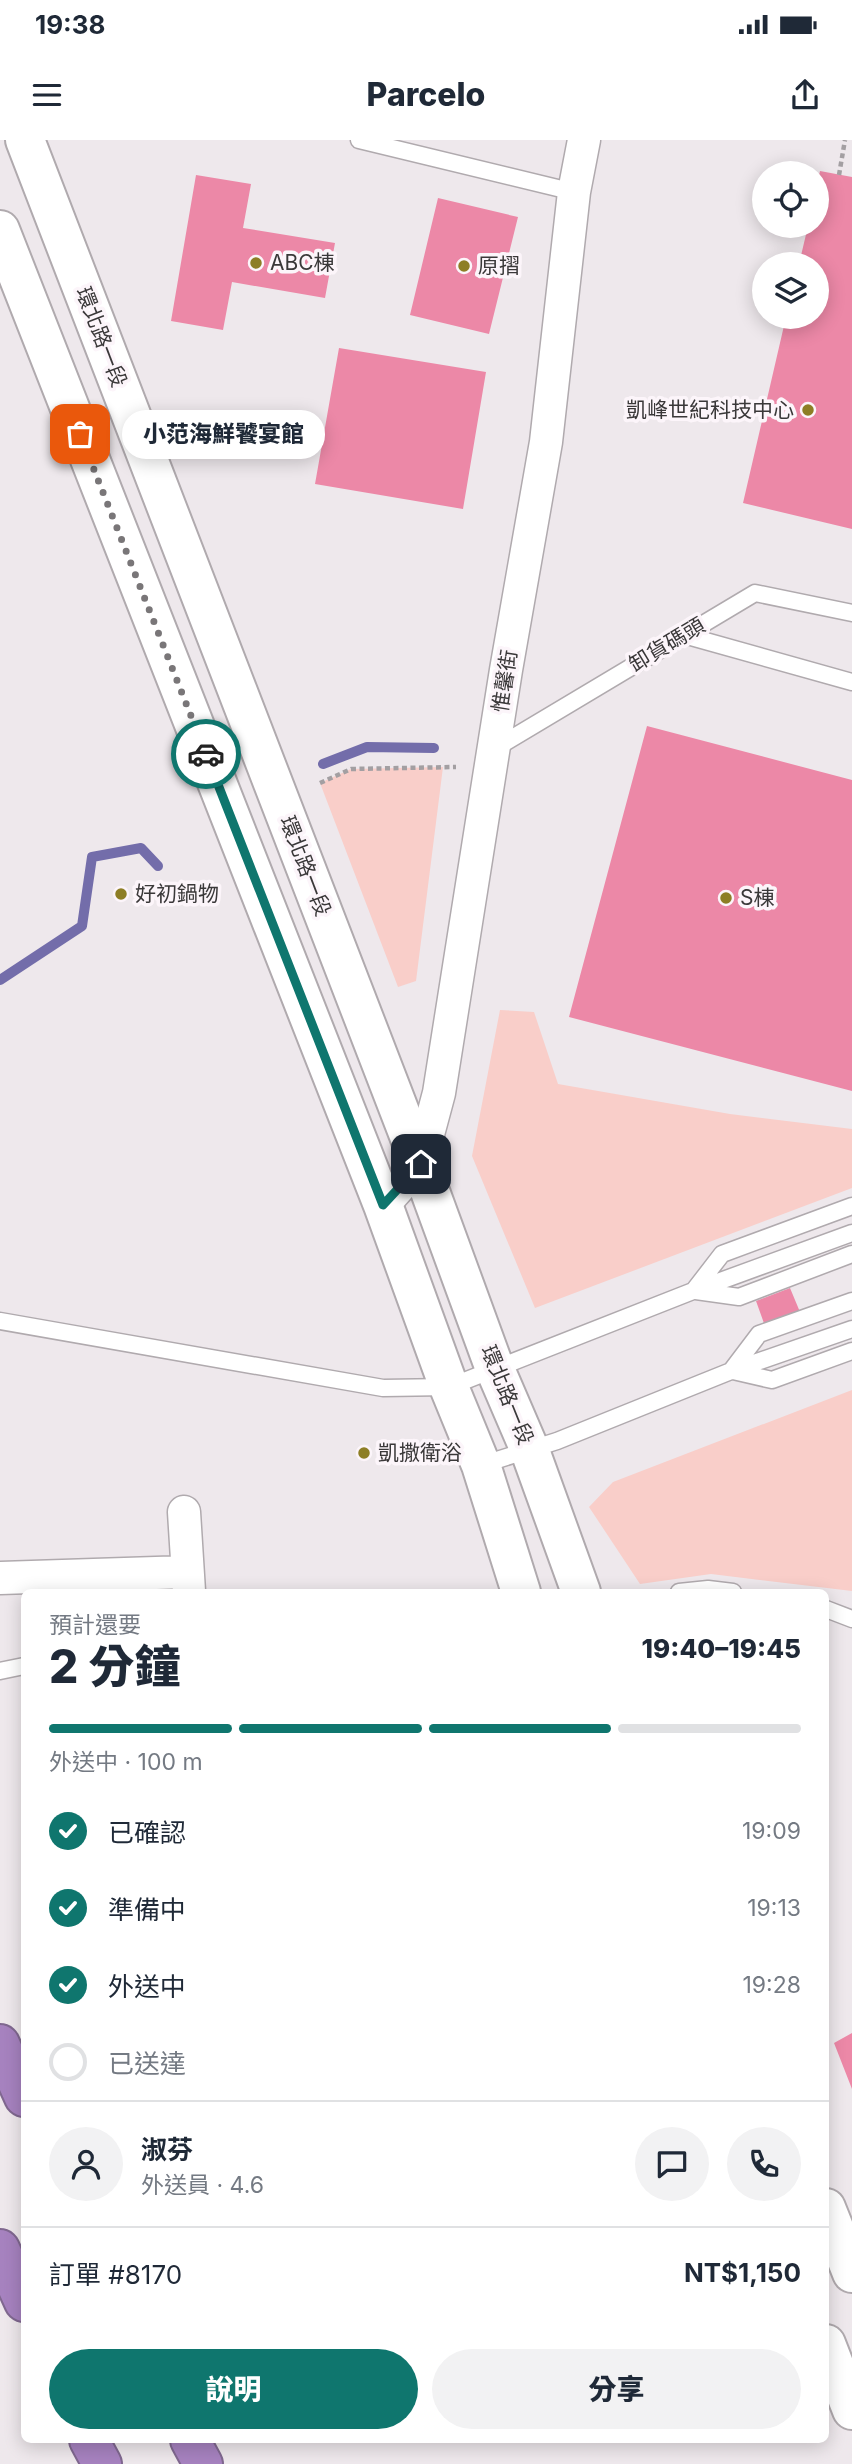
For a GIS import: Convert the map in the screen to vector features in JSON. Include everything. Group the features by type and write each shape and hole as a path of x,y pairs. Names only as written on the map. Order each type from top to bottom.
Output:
{"highway":[{"path":"0,2044 21,2090"},
{"path":"0,2249 21,2295"},
{"path":"91,2443 102,2464"},
{"path":"192,2443 203,2464"}],"street":[{"name":"環北路一段","path":"25,140 421,1164 495,1369 529,1448 580,1589"},
{"name":"惟馨街","path":"383,1205 421,1164 439,1093 546,442 574,192 584,140"},
{"path":"0,230 383,1205 449,1387 481,1465 520,1589"},
{"path":"0,1578 188,1583 184,1512"},
{"path":"829,2216 852,2273"},
{"path":"829,2352 852,2410"}],"lane":[{"path":"359,140 574,192"},
{"name":"卸貨碼頭","path":"492,759 684,635 755,593 852,613"},
{"path":"684,635 852,682"},
{"path":"693,1291 722,1254 852,1206"},
{"path":"0,1321 383,1388 449,1387 693,1291 852,1233"},
{"path":"693,1291 739,1297 852,1254"},
{"path":"731,1371 759,1334 852,1301"},
{"path":"481,1465 557,1441 731,1371 852,1329"},
{"path":"731,1371 772,1380 852,1351"},
{"path":"829,1610 852,1619"},
{"path":"0,1671 21,1668"}],"path":[{"path":"839,175 845,140"},
{"path":"320,783 351,769 492,759"}],"shaded area":[{"path":"443,767 416,981 398,987 320,783 351,769"},
{"path":"500,1010 534,1012 558,1084 730,1114 852,1129 852,1188 535,1308 472,1156"},
{"path":"852,1390 852,1591 711,1574 640,1584 589,1507 613,1482"}],"building":[{"name":"凱峰世紀科技中心","path":"829,173 852,177 852,529 743,503 783,329 829,329 829,252 802,252 805,238 829,238"},
{"name":"ABC棟","path":"196,175 251,184 243,228 335,243 325,298 232,282 223,330 171,321"},
{"name":"原摺","path":"438,198 518,217 489,334 410,315"},
{"path":"339,348 486,372 463,509 315,484"},
{"name":"S棟","path":"647,726 852,780 852,1091 569,1017"},
{"path":"790,1288 800,1312 765,1326 756,1301"},
{"path":"852,2033 852,2089 834,2043"}],"waterway":[{"path":"323,764 367,747 434,748"},
{"path":"0,980 82,926 92,857 141,848 158,866"}],"way so far":[{"path":"80,434 206,754"}],"place":[{"name":"ABC棟","path":"256,263"},
{"name":"原摺","path":"464,266"},
{"name":"凱峰世紀科技中心","path":"808,410"},
{"name":"小范海鮮饕宴館","path":"80,434"},
{"name":"好初鍋物","path":"121,894"},
{"name":"S棟","path":"726,898"},
{"name":"凱撒衛浴","path":"364,1453"}],"route":[{"path":"206,754 383,1205 421,1164"}]}
